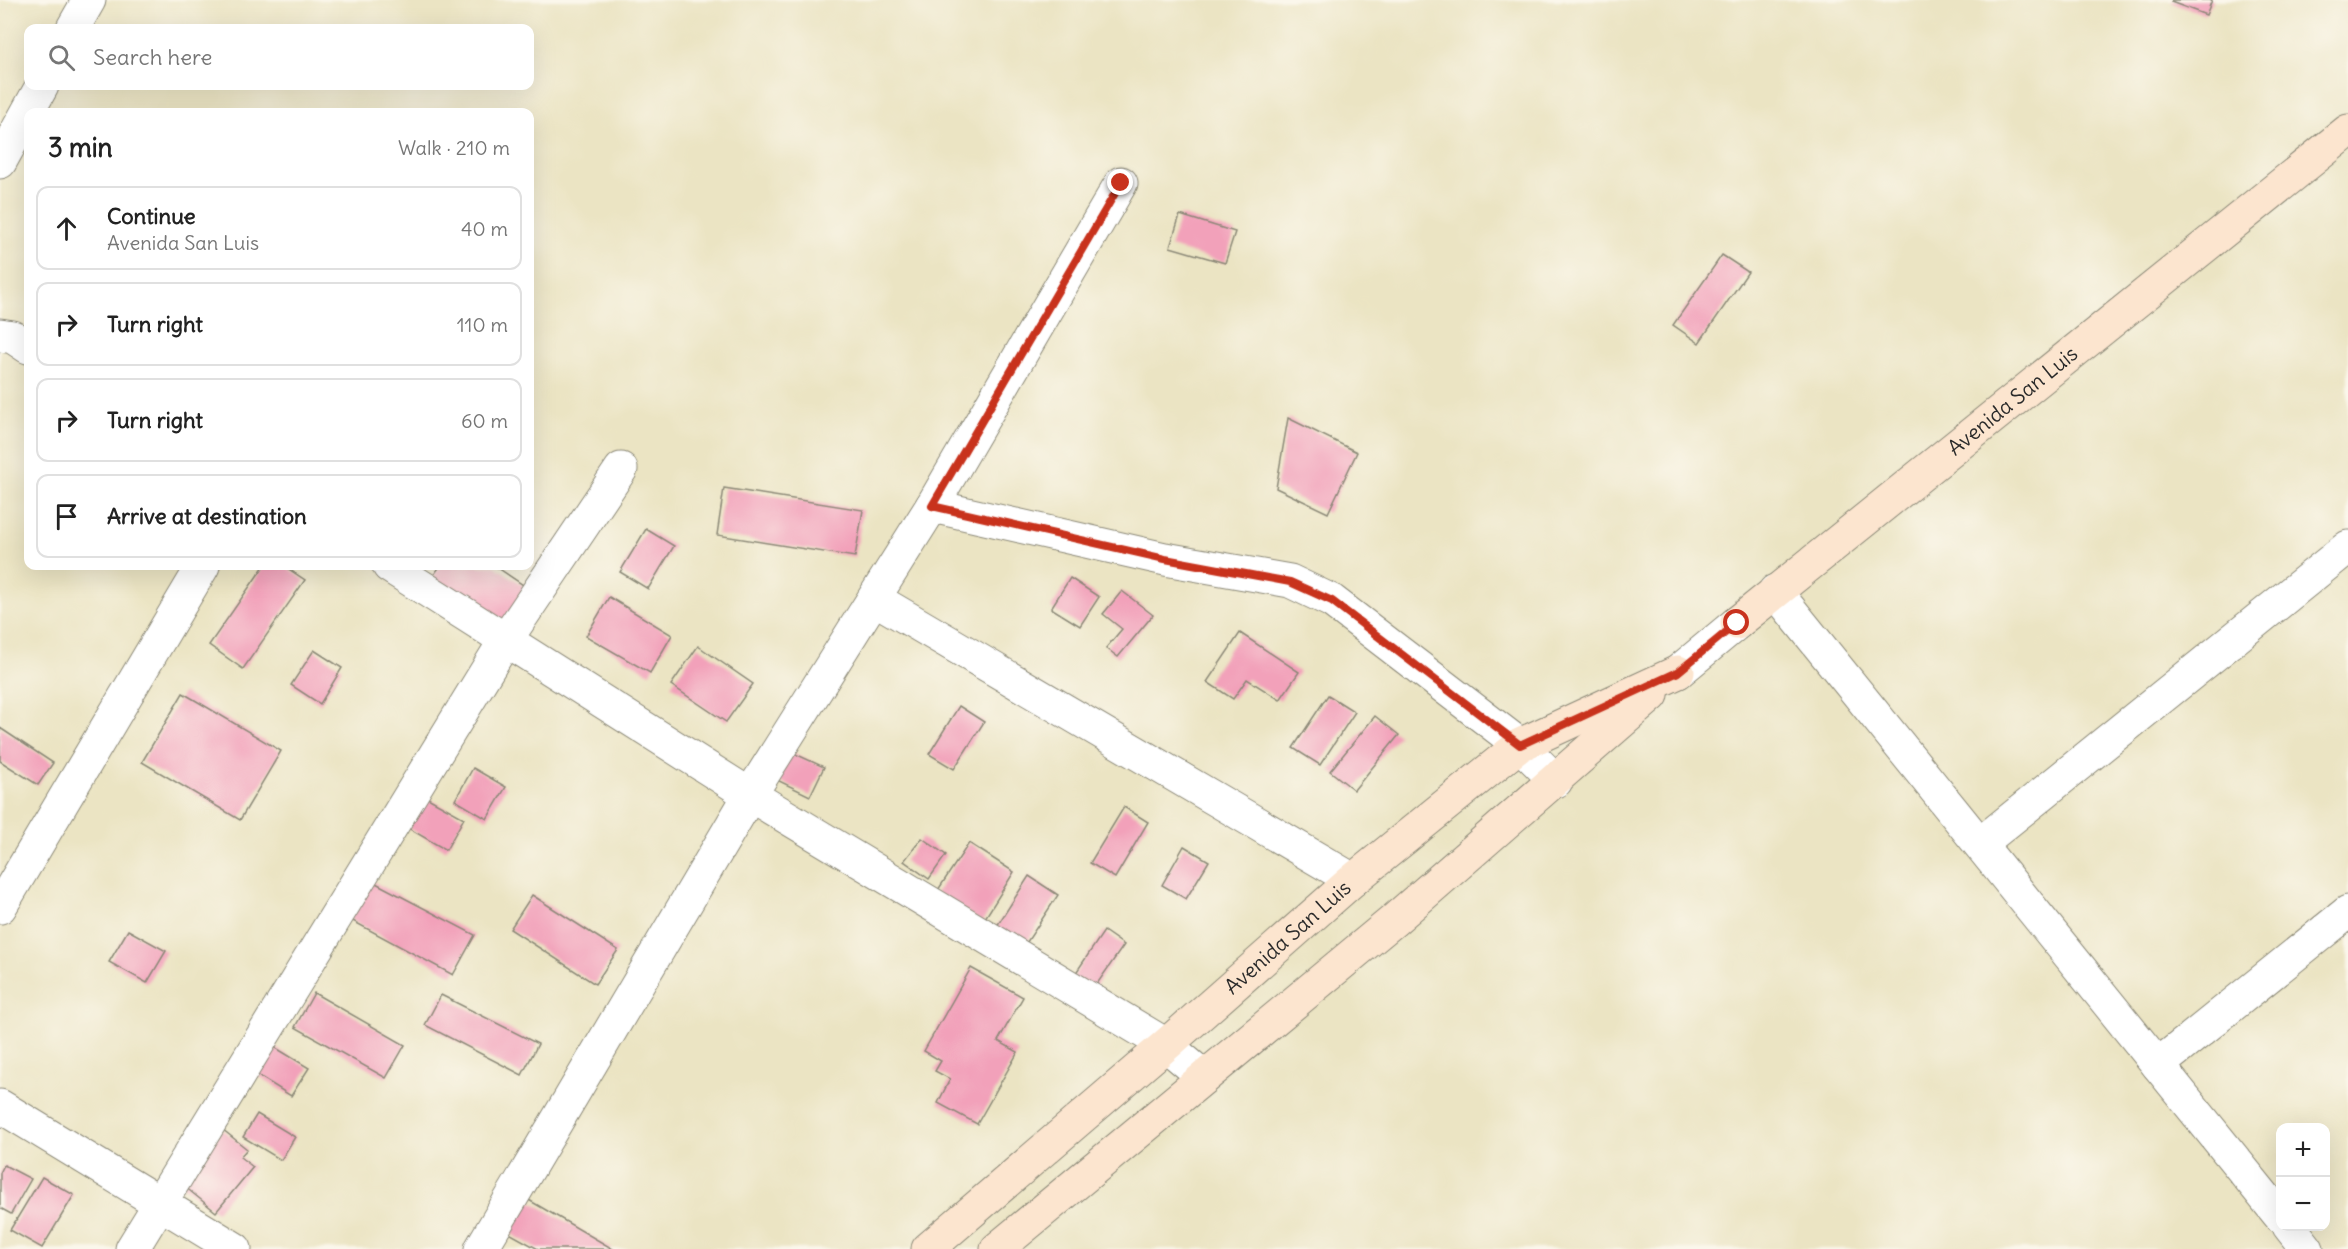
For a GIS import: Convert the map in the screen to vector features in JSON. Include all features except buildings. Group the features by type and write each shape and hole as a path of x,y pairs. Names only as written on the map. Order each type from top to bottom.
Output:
{"main road":[{"name":"Avenida San Luis","path":"1737,623 2348,131"},
{"name":"Avenida San Luis","path":"928,1249 1166,1046 1353,880 1520,745 1678,672"},
{"name":"Avenida San Luis","path":"997,1249 1393,921 1678,672"}],"street":[{"path":"75,24 89,0"},
{"path":"30,108 40,90"},
{"path":"0,162 24,119"},
{"path":"481,1249 750,795 932,506 1121,183"},
{"path":"0,335 13,338 24,345"},
{"path":"132,1249 505,641 621,469"},
{"path":"932,506 1165,559 1290,582 1332,601 1520,745 1556,780"},
{"path":"1980,844 2348,547"},
{"path":"0,907 200,570"},
{"path":"395,570 750,795 1166,1046 1204,1077"},
{"path":"1775,591 2276,1211"},
{"path":"875,599 1353,880"},
{"name":"Avenida San Luis","path":"1678,672 1737,623"},
{"path":"2158,1065 2348,912"},
{"path":"0,1106 235,1249"},
{"path":"2292,1231 2307,1249"}],"route":[{"path":"1121,183 932,506 1165,559 1290,582 1332,601 1520,745 1678,672 1737,623"}]}
